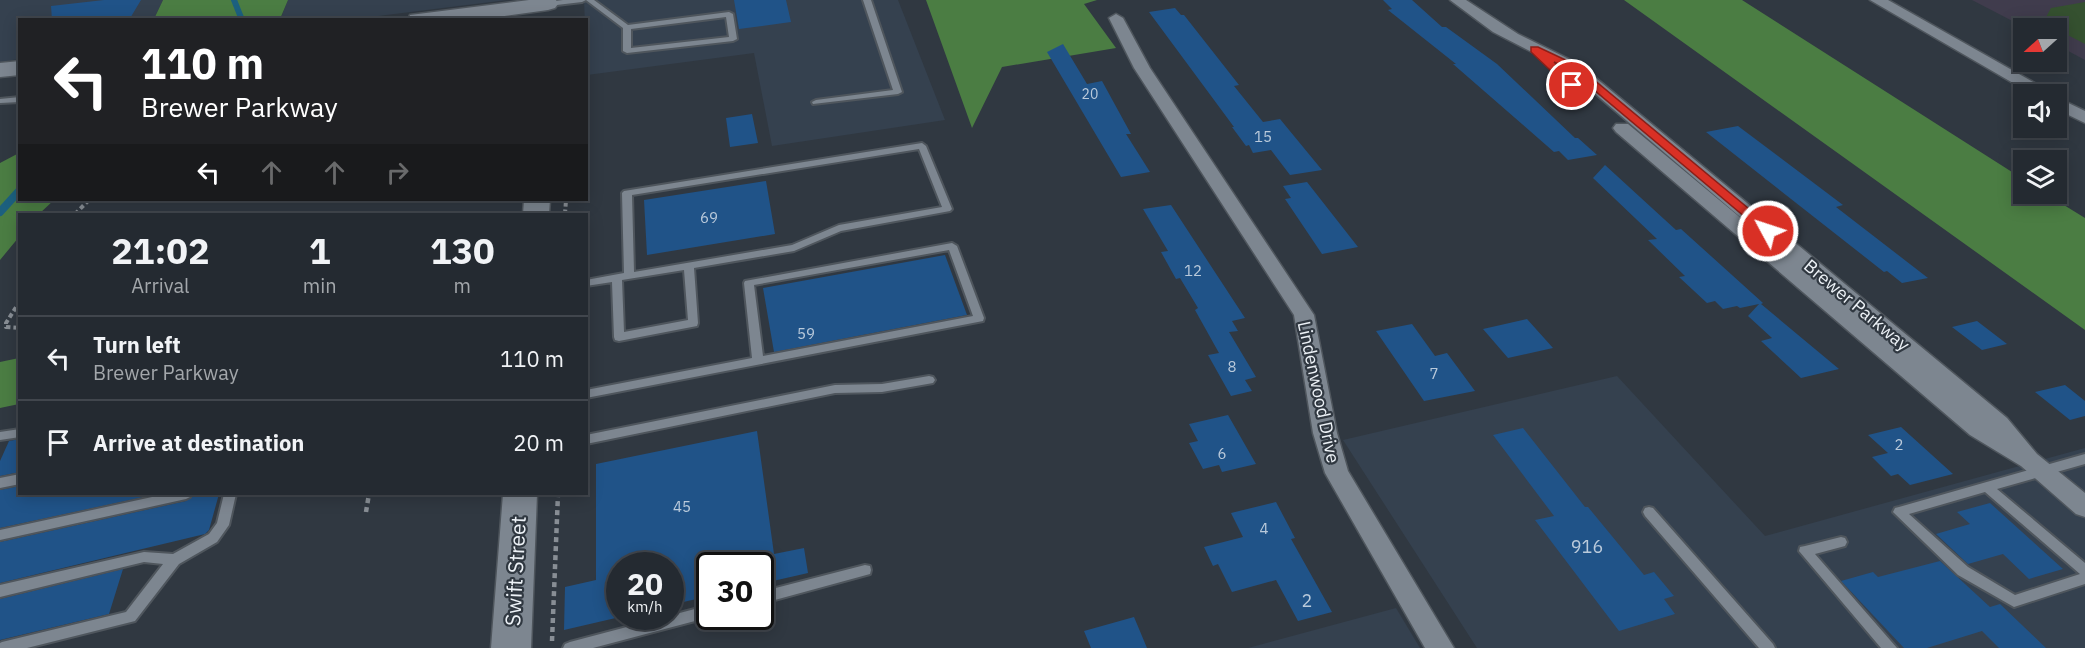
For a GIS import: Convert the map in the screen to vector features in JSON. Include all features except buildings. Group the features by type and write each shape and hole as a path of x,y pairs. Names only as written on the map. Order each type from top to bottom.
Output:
{"street":[{"name":"Brewer Parkway","path":"1457,0 1492,25 1535,50 1554,70 1978,429 2036,466 2085,507"},
{"path":"1877,0 2025,84"},
{"path":"440,18 548,8"},
{"name":"Lindenwood Drive","path":"1116,18 1142,68 1304,315 1325,433 1337,473 1440,648"},
{"path":"0,70 18,68"},
{"path":"2067,108 2085,118"},
{"name":"Swift Street","path":"511,648 520,495"}],"lane":[{"path":"548,8 582,0"},
{"path":"589,0 627,27 729,14 733,39 627,51 627,27"},
{"path":"816,102 898,92 867,0"},
{"path":"0,101 18,99"},
{"path":"588,283 617,278 629,276 689,266 794,248 838,228 947,209 922,146 627,193 629,276"},
{"path":"588,394 758,361 979,318 952,246 749,283 758,361"},
{"path":"617,278 619,337 693,323 689,266"},
{"path":"588,440 835,389 882,388 929,380"},
{"path":"0,436 18,433"},
{"path":"2085,459 2036,466 1988,487 1899,512 1962,571 2014,601 2085,578"},
{"path":"0,483 18,479"},
{"path":"1988,487 2085,571"},
{"path":"0,535 181,495"},
{"path":"2,648 130,617 174,560 213,538 223,525 230,495"},
{"path":"1649,512 1768,648"},
{"path":"1840,542 1804,551 1890,648"},
{"path":"0,591 144,557 174,560"},
{"path":"774,594 865,570"},
{"path":"570,648 696,615"}],"path":[{"path":"76,213 88,201"},
{"path":"18,304 6,323 6,327 18,328"},
{"path":"366,512 369,495"},
{"path":"552,648 558,495"}],"shaded area":[{"path":"0,0 163,0 154,18 18,18 18,59 0,62"},
{"path":"288,0 507,0 362,18 281,18"},
{"path":"584,0 898,0 945,120 772,146 754,53 588,75 588,18 585,18"},
{"path":"1972,0 2085,0 2085,60 2067,50 2067,18 2013,18 2013,21"},
{"path":"1617,376 1765,536 2085,448 2085,648 1477,648 1343,440"},
{"path":"1396,608 1420,648 1248,648"}],"green space":[{"path":"163,0 288,0 280,18 154,18"},
{"path":"926,0 1097,0 1084,4 1116,48 1002,67 972,128"},
{"path":"1624,0 1742,0 2013,173 2013,204 2062,204 2085,218 2085,330"},
{"path":"2085,2 2085,44 2067,35 2067,18 2046,18 2051,8"},
{"path":"18,154 18,201 53,201 40,213 18,213 18,238 0,260 0,163"},
{"path":"18,358 18,404 0,408 0,362"}],"waterway":[{"path":"234,0 241,18"},
{"path":"0,212 18,192"}],"route":[{"path":"1572,85 1535,50 1573,67 1768,231"}]}
